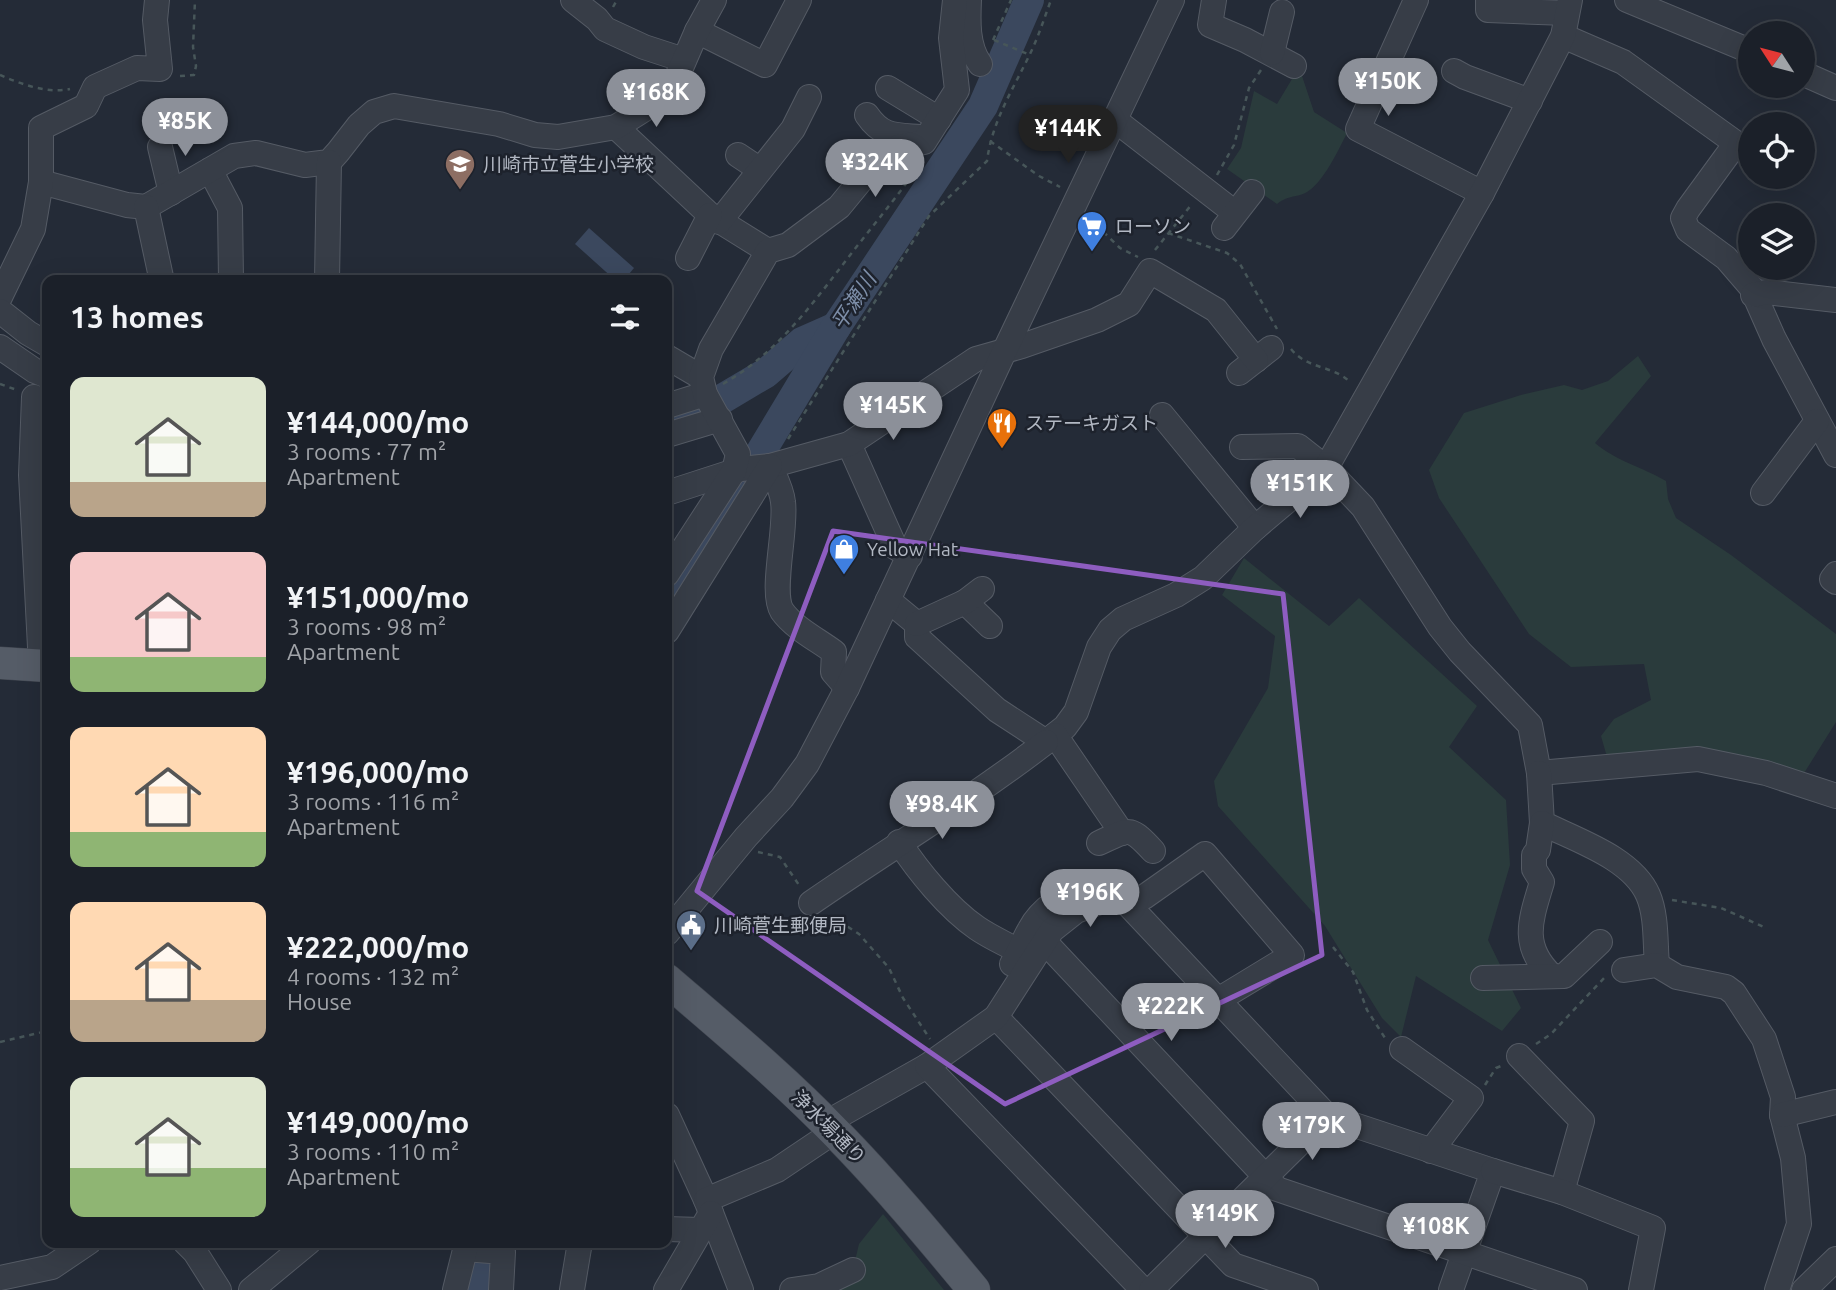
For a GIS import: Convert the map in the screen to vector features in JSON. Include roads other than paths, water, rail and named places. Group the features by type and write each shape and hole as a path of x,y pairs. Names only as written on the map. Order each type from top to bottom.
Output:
{"main road":[{"path":"0,663 42,666"},
{"name":"浄水場通り","path":"672,987 790,1088 830,1127 883,1182 974,1290"}],"street":[{"path":"0,297 33,229 41,182 41,128 86,107 95,87 137,68 160,69 155,20 158,0"},
{"path":"573,0 605,29 684,61"},
{"path":"41,182 127,205 146,207 234,156 256,153 305,164 328,162 359,125 374,112 394,106 499,124 535,135 558,137 616,127 659,100 677,77 714,0"},
{"path":"697,31 765,65 798,0"},
{"path":"672,403 703,385 711,349 768,251 788,245 839,207 867,173 898,146 924,142 930,138 957,89 951,38 956,0"},
{"path":"969,0 968,23 974,55 980,64"},
{"path":"672,927 807,764 847,688 910,556 1005,349 1069,195 1115,120 1172,0"},
{"path":"1214,0 1210,25 1294,66"},
{"path":"1416,0 1358,130 1482,193"},
{"path":"1488,0 1488,10 1567,16 1623,62 1733,141 1734,146 1683,218 1688,230 1733,265 1745,279 1836,455"},
{"path":"1627,0 1738,46"},
{"path":"1272,53 1282,12"},
{"path":"811,903 1051,739 1065,727 1076,712 1099,648 1110,630 1123,619 1176,595 1203,579 1255,528 1326,468 1482,193 1530,101 1567,16"},
{"path":"1454,71 1465,78 1530,101"},
{"path":"1815,79 1836,88"},
{"path":"887,88 930,138"},
{"path":"688,258 715,219 793,129 809,97"},
{"path":"867,115 874,125 887,134 930,138"},
{"path":"1115,120 1204,189 1229,220 1252,192"},
{"path":"616,127 715,219 768,251"},
{"path":"160,147 171,193"},
{"path":"738,155 759,169"},
{"path":"327,275 328,162"},
{"path":"210,170 230,208 231,275"},
{"path":"146,207 161,275"},
{"path":"672,491 737,470 768,466 849,444 976,359 1097,320 1129,304 1149,266 1216,310 1267,353"},
{"path":"1753,295 1766,292 1836,300"},
{"path":"0,312 42,341"},
{"path":"0,347 35,371 41,386 31,475 42,637"},
{"path":"672,361 703,385 737,454 737,470 672,567"},
{"path":"1161,415 1255,528"},
{"path":"672,433 719,417"},
{"path":"1763,493 1817,421"},
{"path":"849,444 895,547 910,556"},
{"path":"1242,447 1298,446 1326,468 1363,507 1440,627 1460,652 1530,725 1539,773 1542,823 1538,850 1534,855 1534,869 1542,882 1529,934 1538,962 1551,975"},
{"path":"672,623 768,466"},
{"path":"768,466 783,502 777,595 781,609 791,620 834,652 833,672 847,688"},
{"path":"1836,574 1832,579 1836,582"},
{"path":"917,624 973,595 990,626"},
{"path":"888,600 917,624"},
{"path":"917,624 917,637 997,710 1051,739 1111,838 1126,831 1137,834 1153,850"},
{"path":"1539,773 1698,759 1766,773 1836,796"},
{"path":"1542,823 1629,868 1648,896 1657,965"},
{"path":"899,842 910,859 956,911 976,928 1020,952"},
{"path":"672,1227 706,1214 777,1170 830,1127 996,1017 1052,930 1076,911 1089,905 1122,898 1144,897 1205,854 1292,955 1219,1000"},
{"path":"934,1056 979,1014 1020,952 1031,927 1046,909 1085,884"},
{"path":"1122,898 1327,1116 1562,1192 1653,1228 1641,1290"},
{"path":"1044,941 1277,1189 1575,1290"},
{"path":"1483,978 1564,976 1600,942"},
{"path":"1624,970 1657,965 1677,977 1726,987 1734,993 1764,1039 1783,1097 1782,1115 1793,1158 1799,1224 1777,1290"},
{"path":"996,1017 1233,1265 1306,1290"},
{"path":"1402,1049 1471,1098 1431,1151"},
{"path":"934,1056 1143,1290"},
{"path":"1519,1056 1582,1121 1562,1192"},
{"path":"1782,1115 1836,1102"},
{"path":"1152,1290 1327,1116"},
{"path":"672,1128 706,1214 741,1290"},
{"path":"1451,1290 1493,1171"},
{"path":"666,1290 706,1214"},
{"path":"0,1256 9,1275 52,1267 80,1248"},
{"path":"191,1248 219,1290"},
{"path":"251,1290 302,1248"},
{"path":"455,1290 483,1248"},
{"path":"488,1248 503,1252 500,1290"},
{"path":"572,1290 579,1248"},
{"path":"1804,1290 1836,1259"},
{"path":"792,1290 819,1286 853,1270"}],"water":[{"path":"589,228 634,268 628,275 609,275 575,244"}],"waterway":[{"name":"平瀬川","path":"672,589 738,490 836,327 983,106 1029,0"},
{"path":"672,418 717,402 766,373 802,342 836,327"},
{"name":"平瀬川","path":"479,1290 484,1248"}],"place":[{"name":"川崎市立菅生小学校","path":"460,191"},
{"name":"ローソン","path":"1092,253"},
{"name":"ステーキガスト","path":"1002,450"},
{"name":"Yellow Hat","path":"844,576"},
{"name":"川崎菅生郵便局","path":"691,952"}]}
